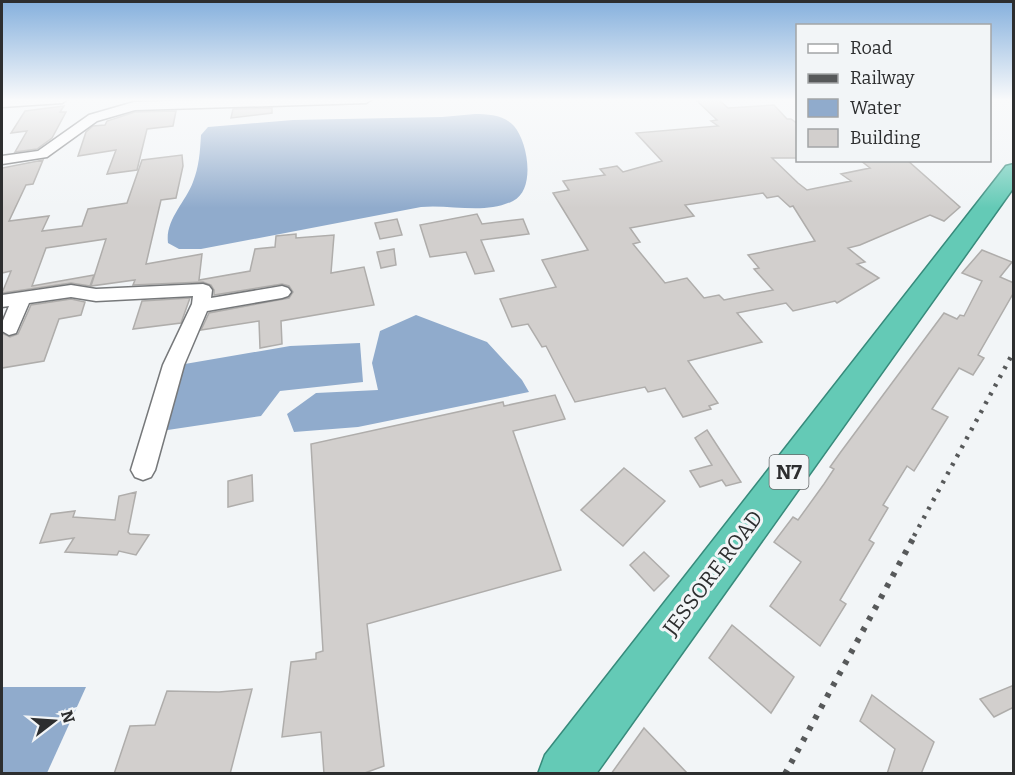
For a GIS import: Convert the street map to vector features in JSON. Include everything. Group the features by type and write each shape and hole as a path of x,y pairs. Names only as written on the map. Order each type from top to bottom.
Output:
{"highway":[{"name":"JESSORE ROAD","path":"564,774 1014,171"}],"street":[{"path":"2,160 42,154 69,135"},
{"path":"2,301 71,291 96,295 203,290 200,306 173,369 142,470"},
{"path":"200,306 282,292"},
{"path":"9,328 22,298"}],"water":[{"path":"201,135 520,135 526,154 527,177 520,195 513,201 502,205 479,208 421,207 201,249 179,249 168,243 168,235 172,219 190,190 199,159"},
{"path":"416,315 487,342 522,380 529,392 358,427 294,432 287,414 316,393 378,390 372,363 380,331"},
{"path":"360,343 363,382 280,391 261,416 161,431 179,365 290,346"},
{"path":"2,687 86,687 47,773 2,773"}],"building":[{"path":"25,135 54,135 37,149 15,152"},
{"path":"85,135 145,135 137,170 107,174 116,150 78,156"},
{"path":"638,135 796,135 796,158 772,158 807,190 851,181 841,174 870,168 862,162 909,162 960,207 944,221 930,215 848,248 865,262 857,264 879,278 837,303 835,301 793,311 786,303 737,313 762,342 688,361 718,403 709,406 711,409 683,417 665,388 648,392 645,387 575,402 546,346 542,347 528,324 512,327 500,299 556,287 542,260 588,250 553,193 569,190 563,181 605,175 600,169 617,166 623,172 662,161","holes":["763,193 767,198 778,196 790,207 793,206 815,241 748,255 759,268 754,269 773,290 724,300 719,295 704,298 687,278 665,283 633,244 640,242 630,228 694,216 685,205"]},
{"path":"182,155 183,166 176,198 161,200 146,264 202,254 199,280 250,271 255,249 275,247 276,236 296,234 296,238 334,235 331,273 364,267 374,305 281,321 282,344 260,348 259,321 201,330 209,313 289,298 293,292 289,286 282,284 214,295 211,285 203,282 133,285 135,280 91,286 106,239 46,248 32,286 94,275 90,286 71,283 2,293 11,271 2,273 2,168 43,160 33,184 26,185 9,221 49,216 42,231 82,226 88,209 127,203 142,160"},
{"path":"477,214 482,224 523,219 529,234 481,240 494,271 475,274 466,252 430,257 420,225"},
{"path":"397,219 402,235 380,239 375,223"},
{"path":"394,249 396,265 381,268 377,252"},
{"path":"982,250 1012,262 1000,277 1014,283 1014,292 978,355 984,358 973,375 959,368 932,409 948,417 914,471 907,466 883,505 888,508 869,540 874,543 840,600 846,604 820,646 770,606 801,562 774,542 793,517 798,520 834,469 830,467 944,313 957,319 960,315 964,316 982,281 962,273"},
{"path":"190,298 181,323 133,329 142,301"},
{"path":"71,299 85,302 81,315 59,319 44,361 2,368 2,333 10,337 18,334 31,305"},
{"path":"555,395 565,419 513,431 561,570 367,624 384,766 362,774 324,774 321,732 282,737 291,662 316,659 316,653 323,651 311,444 503,402 504,406"},
{"path":"707,430 741,482 726,486 722,480 700,487 690,471 712,465 695,438"},
{"path":"624,468 665,501 623,546 581,510"},
{"path":"252,475 253,501 228,507 228,481"},
{"path":"136,492 128,532 149,535 136,555 119,551 117,555 65,552 74,538 40,543 51,514 75,511 73,517 115,520 119,496"},
{"path":"644,552 669,576 654,591 630,565"},
{"path":"732,625 794,677 771,713 709,658"},
{"path":"1014,685 1014,707 994,717 980,699"},
{"path":"252,689 230,774 114,774 130,726 155,725 167,691 219,692"},
{"path":"872,695 934,742 921,774 887,774 895,749 860,721"},
{"path":"644,728 688,774 611,774"}],"railway":[{"path":"914,536 1014,351"},
{"path":"785,774 915,535"}]}
